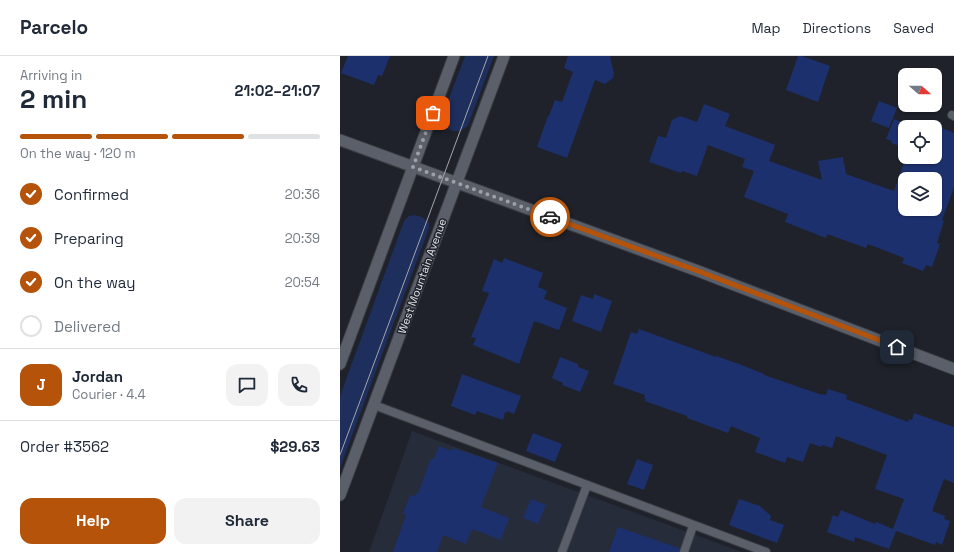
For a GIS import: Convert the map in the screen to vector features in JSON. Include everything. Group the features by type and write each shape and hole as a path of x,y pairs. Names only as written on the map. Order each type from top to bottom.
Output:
{"street":[{"path":"340,364 454,56"},
{"name":"West Mountain Avenue","path":"340,495 504,56"},
{"path":"340,140 698,271 954,369"}],"lane":[{"path":"374,405 693,526 766,552"},
{"path":"562,552 588,486"},
{"path":"684,552 693,526"}],"shaded area":[{"path":"465,56 494,56 468,125 462,130 456,132 444,126 442,117"},
{"path":"414,215 422,217 429,223 429,228 340,468 340,396 404,221 409,216"},
{"path":"412,431 742,552 369,552"}],"building":[{"path":"348,56 390,56 382,76 378,75 374,85 341,73"},
{"path":"568,56 610,56 614,74 613,78 605,84 595,80 567,158 537,147 555,100 562,102 573,72 564,68"},
{"path":"798,56 830,66 818,102 786,90"},
{"path":"879,101 897,108 889,128 871,121"},
{"path":"704,104 730,114 725,126 775,145 769,161 822,180 818,161 843,157 846,174 894,191 898,180 898,216 942,216 942,172 901,172 904,164 942,164 942,128 954,133 954,187 942,220 944,221 937,243 940,244 932,267 926,265 923,271 902,263 904,258 868,244 866,248 827,234 826,238 785,222 788,214 744,197 754,171 742,167 745,159 708,145 697,176 682,171 681,173 649,162 658,136 666,138 672,120 680,116 697,122"},
{"path":"894,119 898,121 898,146 886,139"},
{"path":"504,258 543,273 538,287 547,291 544,299 567,308 559,330 534,321 519,364 473,345 476,338 471,337 489,293 482,291 494,259 502,263"},
{"path":"594,294 612,301 601,332 572,321 581,295 593,299"},
{"path":"639,329 822,395 826,395 828,389 847,395 846,399 908,422 909,419 912,420 914,413 954,427 954,483 944,479 932,511 945,516 944,519 950,521 942,545 936,542 935,545 896,531 889,549 855,537 854,542 827,532 833,515 838,517 841,510 875,524 876,522 893,529 904,499 875,489 887,455 836,436 832,448 822,445 821,447 810,443 803,462 787,457 785,463 755,452 760,438 731,426 728,433 687,418 687,416 645,401 645,395 613,384 631,332 637,334"},
{"path":"560,357 578,364 578,367 589,371 580,392 562,385 563,383 552,378"},
{"path":"462,374 521,396 514,414 507,411 507,413 505,412 503,420 477,411 475,415 451,406"},
{"path":"533,433 562,444 555,462 526,451"},
{"path":"439,446 452,451 453,448 498,463 481,507 509,518 501,540 472,529 466,544 443,535 437,552 393,552 406,515 403,514 410,495 415,496 416,493 418,494 431,458 434,459"},
{"path":"637,459 653,465 644,490 627,484"},
{"path":"531,499 546,505 538,524 523,518"},
{"path":"739,499 760,506 771,516 770,520 784,525 777,543 729,525"},
{"path":"618,527 679,548 679,552 609,552"}],"tram line":[{"path":"340,455 488,56"}],"way so far":[{"path":"433,113 413,167 550,217"}],"route":[{"path":"550,217 698,271 897,347"}]}
